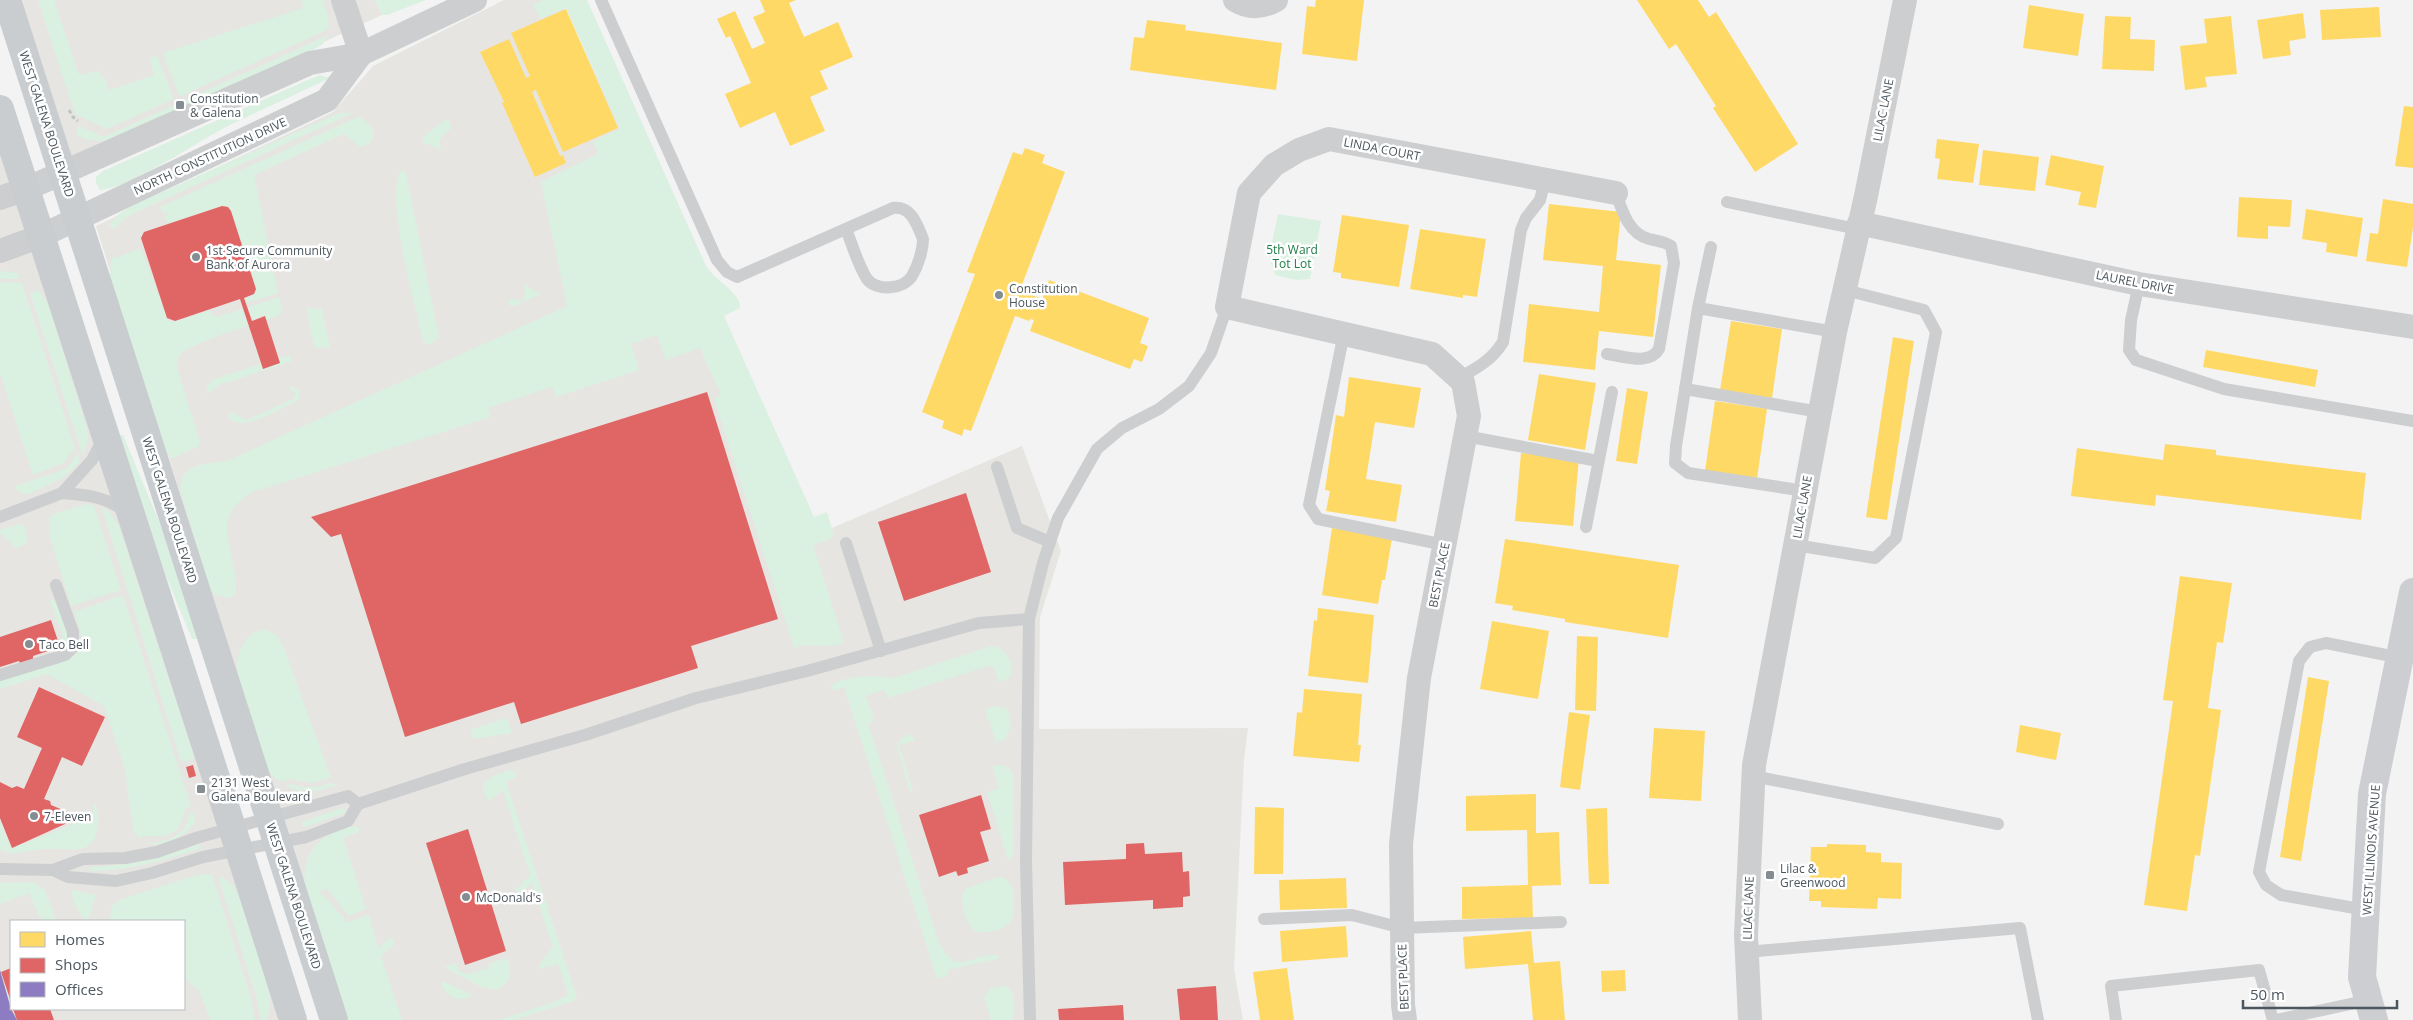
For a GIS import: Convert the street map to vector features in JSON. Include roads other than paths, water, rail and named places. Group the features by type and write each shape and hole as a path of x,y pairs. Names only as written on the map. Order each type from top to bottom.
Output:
{"main road":[{"name":"WEST GALENA BOULEVARD","path":"7,0 334,1020"},
{"path":"0,109 236,839 292,1020"}],"street":[{"path":"343,0 362,54"},
{"name":"NORTH CONSTITUTION DRIVE","path":"0,198 26,189 310,63 362,54 475,0"},
{"path":"1235,0 1243,5 1251,6 1264,5 1276,0"},
{"name":"LILAC LANE","path":"1750,1020 1747,952 1754,776 1835,332 1904,0"},
{"name":"NORTH CONSTITUTION DRIVE","path":"0,251 41,236 328,100 362,54"},
{"name":"LINDA COURT","path":"1227,306 1249,193 1274,165 1299,150 1329,139 1616,193"},
{"name":"LAUREL DRIVE","path":"1858,226 2139,284 2413,326"},
{"path":"1227,306 1432,354 1459,378"},
{"name":"BEST PLACE","path":"1405,1020 1401,844 1419,678 1469,416 1463,382 1459,378"},
{"name":"WEST ILLINOIS AVENUE","path":"2371,1010 2362,978 2372,794 2413,592"}],"lane":[{"path":"601,0 717,260 727,272 737,277 893,208 907,211 912,216 923,239 912,276 906,282 890,287 882,287 868,279 846,229"},
{"path":"1459,378 1485,364 1496,354 1503,342 1521,230 1526,218 1540,200 1545,180"},
{"path":"1607,354 1641,359 1648,359 1656,355 1659,349 1674,264 1671,246 1638,236 1622,212 1616,193"},
{"path":"1727,202 1858,226"},
{"path":"1711,247 1698,308 1676,446 1675,463 1688,473 1805,490"},
{"path":"2139,284 2131,320 2129,350 2136,360 2224,389 2413,421"},
{"path":"1795,545 1875,558 1896,538 1936,332 1924,310 1845,290"},
{"path":"1030,1020 1026,861 1029,619 1050,542 1058,518 1097,449 1122,428 1159,410 1189,386 1211,353 1227,306"},
{"path":"1698,308 1835,332"},
{"path":"1344,333 1309,505 1318,519 1444,545"},
{"path":"1685,389 1820,412"},
{"path":"1586,527 1612,392"},
{"path":"0,516 62,493 92,460 105,436"},
{"path":"1465,436 1598,461"},
{"path":"997,467 1017,528 1050,542"},
{"path":"62,493 105,500 115,504 131,518"},
{"path":"846,543 880,651"},
{"path":"0,675 65,654 73,647 73,632 56,585"},
{"path":"53,870 68,877 116,881 152,873 203,857 236,839 273,831 306,836 348,821 358,804 465,769 585,735 696,698 880,651 979,623 1029,619"},
{"path":"2366,910 2281,895 2266,885 2259,872 2299,661 2310,647 2326,643 2400,658"},
{"path":"1754,776 1998,824"},
{"path":"0,869 53,870 82,859 125,858 156,852 196,838 236,839 273,831 348,796 358,804"},
{"path":"1264,919 1352,915 1402,928 1561,922"},
{"path":"1747,952 2020,928 2038,1020"},
{"path":"2116,1020 2111,986 2259,970 2274,1020 2371,1010"}],"place":[{"name":"Constitution & Galena","path":"180,105"},
{"name":"1st Secure Community Bank of Aurora","path":"196,257"},
{"name":"Constitution House","path":"999,295"},
{"name":"Taco Bell","path":"29,644"},
{"name":"2131 West Galena Boulevard","path":"201,789"},
{"name":"7-Eleven","path":"34,816"},
{"name":"Lilac & Greenwood","path":"1770,875"},
{"name":"McDonald's","path":"466,897"}],"park label":[{"name":"5th Ward Tot Lot","path":"1292,256"}]}
